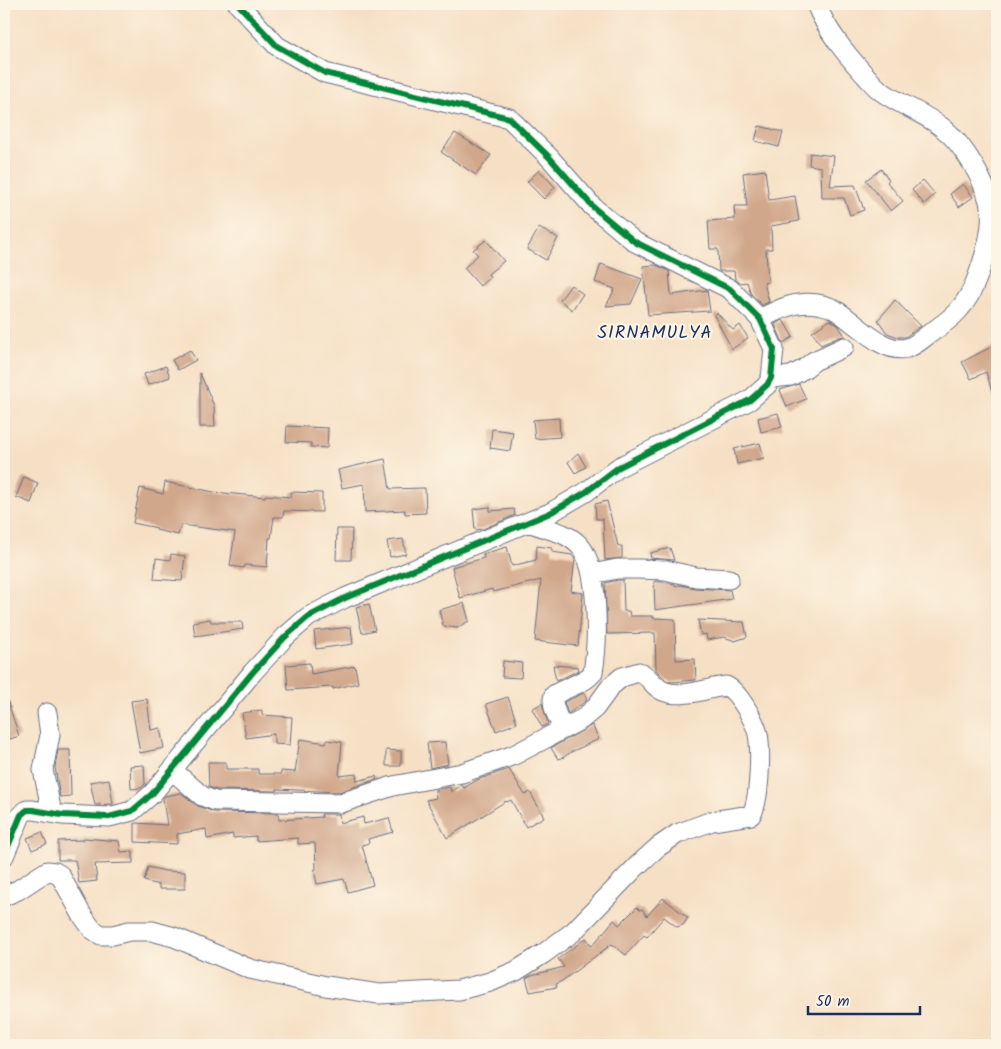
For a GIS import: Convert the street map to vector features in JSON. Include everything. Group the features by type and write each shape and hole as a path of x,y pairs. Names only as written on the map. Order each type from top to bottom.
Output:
{"street":[{"path":"4,856 23,813 32,810 109,817 132,811 152,794 253,672 285,637 308,617 344,598 550,513 586,492 619,467 750,400 767,385 771,378 774,349 760,319 730,289 635,242 593,207 548,157 509,118 325,73 277,46 238,4"},
{"path":"760,319 798,304 830,307 844,315 873,339 888,346 906,349 951,320 963,306 974,288 988,239 991,212 983,183 968,156 944,128 880,90 848,56 823,21 816,4"},
{"path":"771,378 791,376 804,370 814,361 844,347"},
{"path":"529,522 544,529 566,535 578,544 588,557 592,574 596,603 593,672 586,679 554,695 556,711 563,729"},
{"path":"592,574 617,569 638,568 665,570 696,577 729,579"},
{"path":"4,896 18,890 47,871 55,872 60,875 92,929 101,935 113,935 129,931 152,931 174,937 250,969 326,986 379,994 459,990 490,982 516,971 573,932 638,865 658,847 677,834 712,821 750,815 755,806 760,761 758,733 746,708 731,689 726,686 680,694 665,692 655,687 645,674 639,672 622,677 611,686 594,708 582,719 514,755 462,773 393,786 341,803 214,801 202,796 172,770"},
{"path":"46,713 50,735 43,770 52,813"}],"building":[{"path":"759,126 783,132 779,147 755,141"},
{"path":"455,133 491,155 476,175 441,152"},
{"path":"810,153 834,156 830,186 855,185 864,210 850,215 844,198 822,198 821,167 809,165"},
{"path":"881,169 889,180 887,182 903,201 891,211 866,180"},
{"path":"539,170 555,187 544,199 527,182"},
{"path":"765,170 769,200 795,196 799,221 771,226 772,249 766,249 768,282 764,283 769,302 762,305 751,294 747,282 740,283 735,279 734,271 719,271 718,249 710,249 708,221 735,219 734,206 747,206 743,173"},
{"path":"923,180 935,194 924,204 912,190"},
{"path":"963,184 973,197 959,207 950,194"},
{"path":"539,228 558,238 546,260 527,249"},
{"path":"486,240 504,261 488,274 490,277 480,286 464,268 478,255 473,250"},
{"path":"601,264 642,279 631,304 606,306 615,289 595,282"},
{"path":"656,265 669,271 671,295 707,290 710,311 648,315 643,266"},
{"path":"571,285 583,294 572,310 560,300"},
{"path":"895,300 921,326 905,337 898,337 887,333 878,320"},
{"path":"717,313 733,330 740,325 748,338 732,349 714,315"},
{"path":"783,320 793,337 783,343 775,324"},
{"path":"830,320 838,325 845,336 821,345 812,332"},
{"path":"997,344 997,397 994,398 986,372 971,379 962,362"},
{"path":"190,350 196,360 178,370 172,360"},
{"path":"166,366 170,377 148,385 144,374"},
{"path":"200,373 214,406 215,427 200,427"},
{"path":"799,384 806,399 787,407 780,390"},
{"path":"778,413 782,427 761,432 758,418"},
{"path":"559,418 560,437 535,439 533,420"},
{"path":"287,426 328,428 327,448 311,447 311,443 286,442"},
{"path":"492,429 513,432 510,451 490,448"},
{"path":"760,443 764,458 737,464 734,449"},
{"path":"578,453 586,467 575,473 568,462"},
{"path":"385,459 390,489 425,488 426,513 405,514 405,510 365,512 364,484 342,488 338,470"},
{"path":"24,477 38,483 31,503 16,497"},
{"path":"165,482 214,492 265,497 265,495 291,497 291,492 322,493 322,512 284,511 283,517 274,517 271,538 269,538 267,567 245,565 244,568 230,566 235,532 181,525 178,535 133,523 140,488 163,494"},
{"path":"607,501 618,546 622,546 622,558 605,560 603,519 596,519 595,504"},
{"path":"490,507 490,511 514,509 515,515 483,529 475,530 473,509"},
{"path":"337,529 352,529 351,560 336,560"},
{"path":"403,539 406,554 390,557 387,541"},
{"path":"537,546 552,548 552,552 572,555 575,559 571,591 583,593 578,646 535,641 541,580 493,592 492,589 460,598 452,567 484,558 483,554 507,547 512,566 536,560"},
{"path":"670,548 674,560 651,558 650,553"},
{"path":"171,554 185,556 182,581 154,579 156,558 170,560"},
{"path":"623,580 624,611 629,611 630,616 653,616 653,618 675,619 676,660 695,659 696,680 672,682 666,680 656,670 655,633 607,634 605,583"},
{"path":"654,582 675,584 675,586 730,590 732,599 655,610"},
{"path":"464,603 469,621 457,628 443,626 439,610"},
{"path":"369,604 375,630 362,633 356,607"},
{"path":"210,619 211,622 242,622 243,629 195,636 193,622"},
{"path":"698,620 744,622 747,637 735,641 724,637 707,640 706,634 701,635"},
{"path":"351,627 353,644 316,649 314,631"},
{"path":"503,661 522,663 521,678 502,677"},
{"path":"310,663 311,674 355,666 358,683 333,689 333,687 288,690 286,665"},
{"path":"553,665 578,667 579,670 556,681"},
{"path":"584,693 587,700 568,714 564,702"},
{"path":"6,696 19,736 4,741 4,697"},
{"path":"508,697 517,723 496,731 486,704"},
{"path":"147,699 151,730 160,728 164,748 140,753 131,701"},
{"path":"542,703 548,724 542,727 532,709"},
{"path":"262,710 262,715 292,717 290,745 274,744 274,734 246,738 242,713"},
{"path":"592,725 599,739 558,759 551,748"},
{"path":"300,739 326,743 327,740 342,742 339,776 356,774 357,781 376,776 377,779 339,792 277,789 277,791 217,790 209,787 208,762 226,762 226,769 258,769 258,774 281,774 281,771 295,772"},
{"path":"445,742 448,764 430,768 427,743"},
{"path":"58,750 70,750 71,796 60,797 55,767"},
{"path":"386,750 401,751 401,766 386,766"},
{"path":"144,765 145,784 141,788 131,789 130,766"},
{"path":"509,769 525,795 530,792 544,817 526,827 511,800 506,801 447,838 426,800 436,798 435,790 450,787 451,792 462,785 464,788 477,780"},
{"path":"109,779 113,804 95,805 90,782"},
{"path":"181,793 198,806 214,812 278,813 279,820 322,817 321,814 339,814 340,823 363,817 364,824 389,818 393,832 368,839 369,843 362,845 373,885 348,892 344,879 317,884 314,870 316,869 315,843 298,844 298,838 256,841 256,836 233,838 233,834 207,839 206,829 177,834 177,844 135,842 135,823 167,825 163,799 165,796"},
{"path":"42,832 47,844 32,850 27,838"},
{"path":"84,838 119,841 121,852 133,851 133,863 95,864 97,881 79,883 75,860 58,860 58,841 83,840"},
{"path":"148,867 165,871 185,872 185,889 159,889 159,885 144,881"},
{"path":"663,898 688,918 683,925 677,927 664,917 647,937 644,935 626,955 612,944 556,984 557,987 530,992 526,978 564,967 558,959 586,938 592,946 614,920 619,925 637,907 640,910 642,909 647,916"}],"cycle path":[{"path":"4,856 21,815 27,810 62,815 109,817 132,811 152,794 253,672 285,637 308,617 345,598 550,513 586,492 619,467 750,400 767,385 771,378 774,349 760,319 730,289 635,242 593,207 549,157 509,118 325,73 277,46 238,4"}],"district":[{"name":"SIRNAMULYA","path":"655,333"}]}
